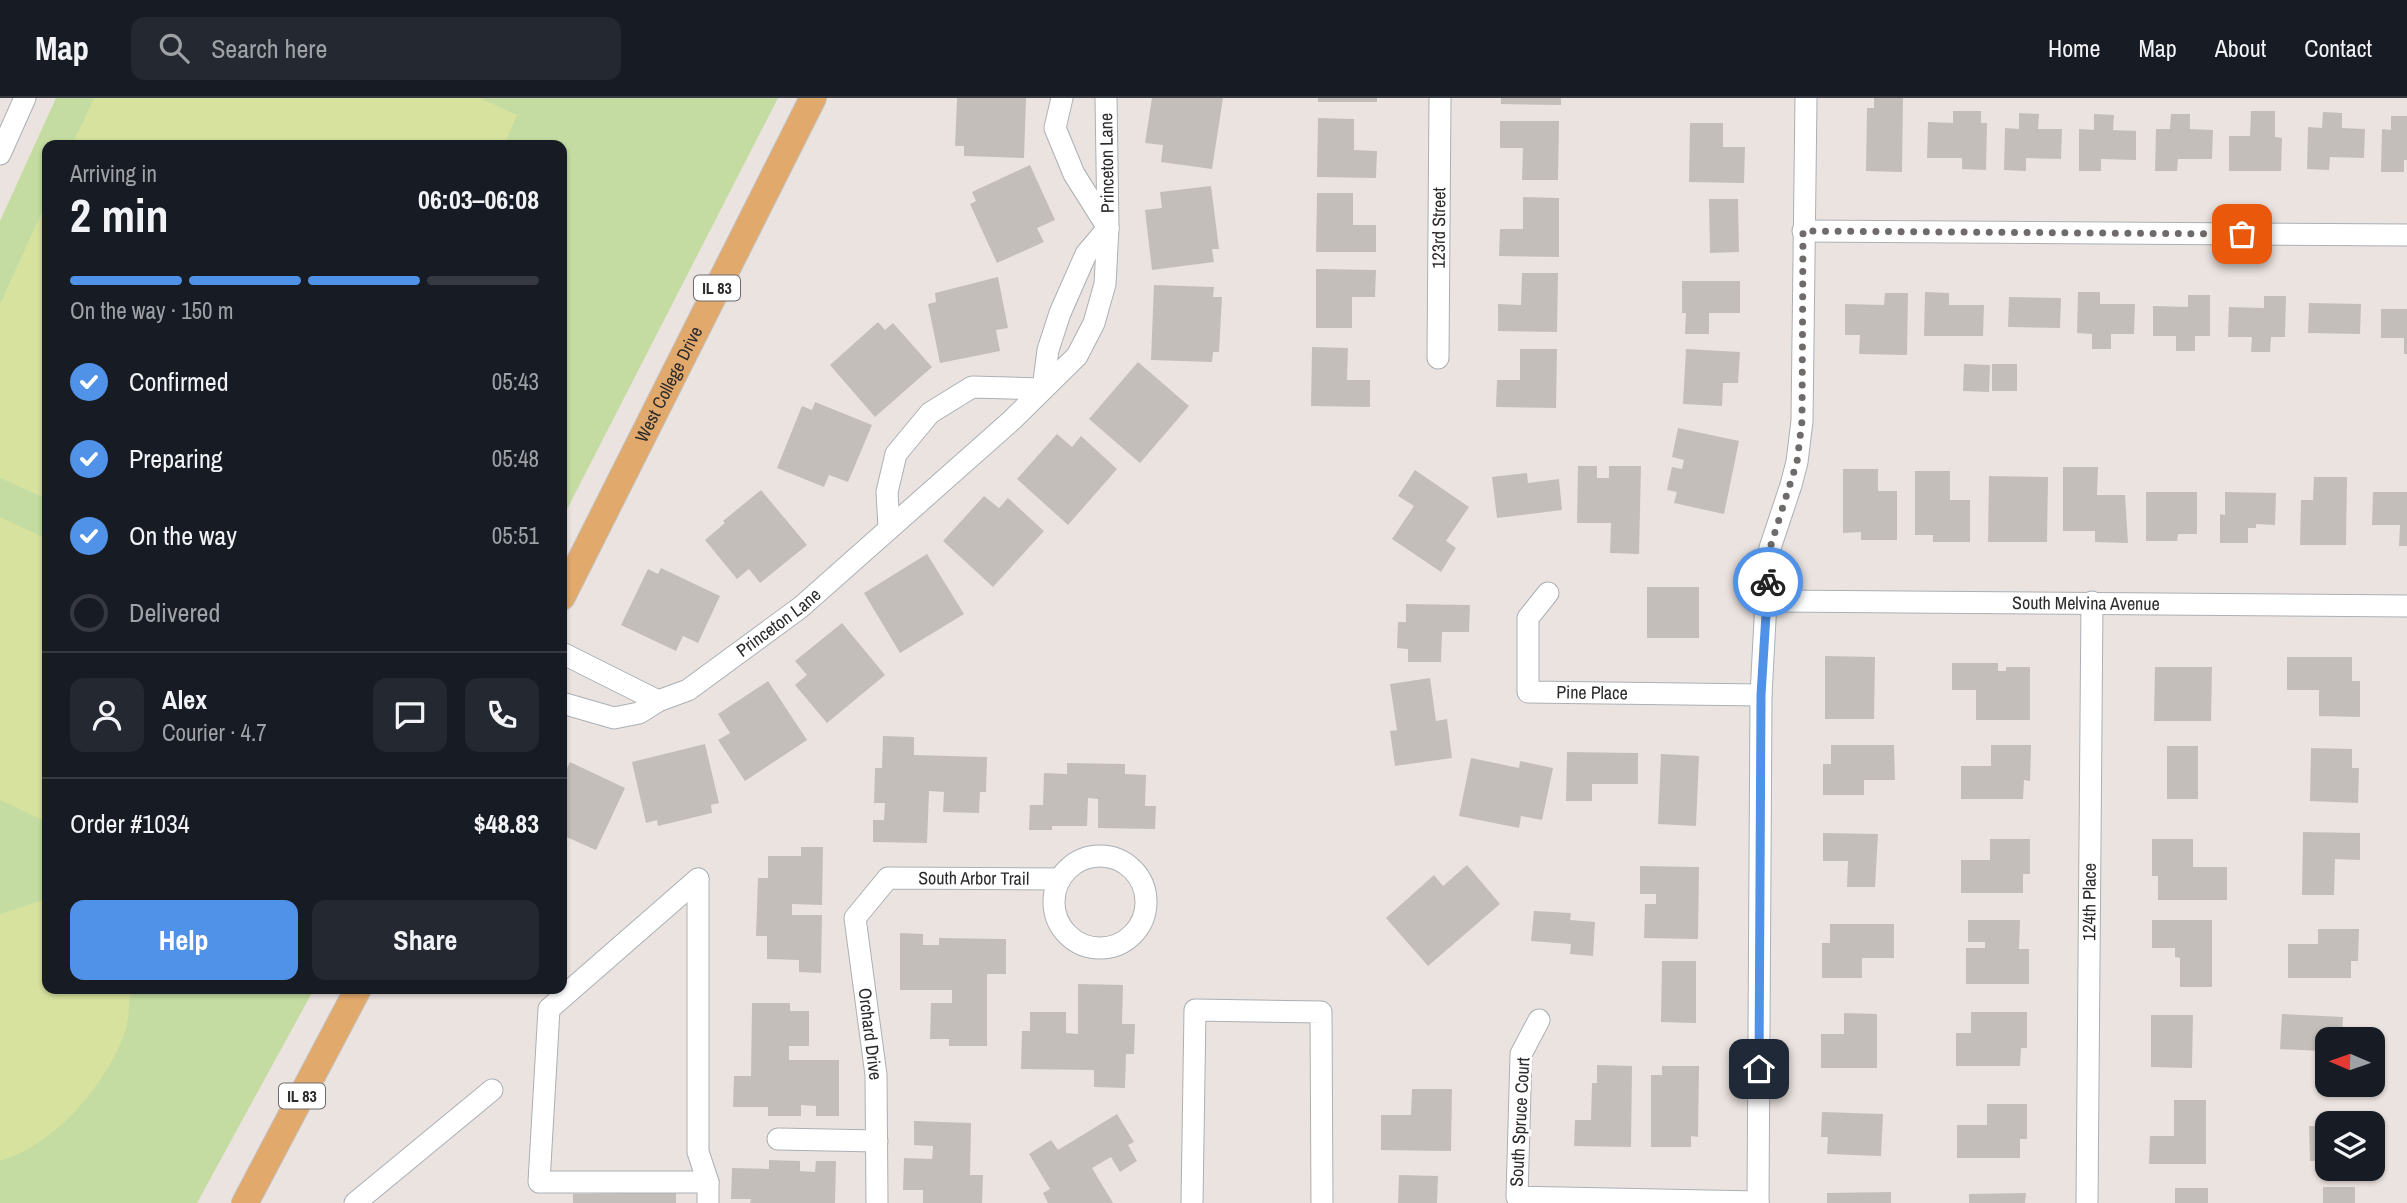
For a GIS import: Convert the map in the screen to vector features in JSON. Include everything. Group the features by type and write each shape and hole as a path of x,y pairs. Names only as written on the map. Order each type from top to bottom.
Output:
{"main road":[{"name":"West College Drive","path":"567,587 813,98"},
{"name":"IL 83","path":"245,1203 355,994"}],"street":[{"path":"0,154 25,98"},
{"name":"Princeton Lane","path":"1062,98 1055,128 1074,174 1108,228"},
{"name":"Princeton Lane","path":"567,704 614,718 639,713 658,701 688,690 801,607 1012,420 1077,356 1094,323 1105,284 1108,228 1105,98"},
{"name":"123rd Street","path":"1438,358 1440,98"},
{"path":"1758,1202 1761,695 1770,548 1797,462 1802,421 1806,98"},
{"name":"Princeton Lane","path":"1043,389 1048,350 1060,313 1086,254 1108,228"},
{"path":"1803,231 2407,235"},
{"path":"889,527 887,492 896,454 930,413 972,387 1043,389"},
{"name":"Pine Place","path":"1548,593 1528,618 1528,692 1761,695"},
{"name":"South Melvina Avenue","path":"1766,601 2407,606"},
{"name":"124th Place","path":"2087,1203 2092,602"},
{"path":"567,656 658,701"},
{"name":"South Arbor Trail","path":"888,878 1060,879 1070,868 1089,858 1110,858 1124,863 1135,872 1142,884 1146,899 1145,913 1139,926 1129,938 1115,946 1099,949 1077,942 1060,925 1055,910 1055,894 1060,879"},
{"name":"Orchard Drive","path":"877,1203 876,1075 855,918 888,878"},
{"path":"566,994 549,1009 539,1182 708,1192 698,1152 698,879 567,993"},
{"path":"1192,1203 1195,1010 1321,1012 1322,1203"},
{"name":"South Spruce Court","path":"1539,1020 1521,1054 1517,1197 1758,1202"},
{"path":"355,1203 492,1090"},
{"path":"778,1139 877,1141"}],"green space":[{"path":"56,98 778,98 567,509 567,140 42,140 42,994 311,994 197,1203 0,1203 0,221"},
{"path":"94,98 480,98 517,115 506,140 74,140"},
{"path":"41,214 42,497 0,478 0,304"},
{"path":"0,517 42,537 42,820 0,800"},
{"path":"42,901 42,994 130,994 125,1032 92,1092 59,1127 40,1142 0,1161 0,914"}],"building":[{"path":"957,98 1026,98 1024,158 964,156 964,146 955,146"},
{"path":"1152,98 1223,98 1212,169 1161,162 1163,145 1145,143"},
{"path":"1318,98 1377,98 1377,102 1318,102"},
{"path":"1501,98 1561,98 1561,105 1501,104"},
{"path":"1874,98 1903,98 1902,172 1866,171 1867,108 1874,108"},
{"path":"1953,111 1981,111 1981,123 1987,123 1986,170 1962,169 1962,158 1927,158 1928,122 1953,123"},
{"path":"2251,111 2275,111 2275,137 2282,138 2281,171 2229,171 2229,136 2250,136"},
{"path":"2323,112 2342,113 2342,128 2365,129 2364,158 2330,157 2329,170 2307,169 2308,127 2322,128"},
{"path":"2019,113 2039,114 2038,129 2062,129 2061,159 2026,158 2026,171 2004,170 2005,128 2019,129"},
{"path":"2094,114 2114,115 2113,130 2136,131 2136,160 2101,159 2101,171 2079,171 2079,129 2094,130"},
{"path":"2171,114 2190,114 2190,129 2213,130 2212,159 2178,159 2177,171 2155,171 2156,129 2170,129"},
{"path":"2391,116 2407,116 2407,160 2404,160 2404,172 2381,172 2382,129 2391,130"},
{"path":"1318,118 1354,119 1354,150 1377,151 1376,178 1317,177"},
{"path":"1500,121 1559,121 1558,180 1522,180 1523,148 1500,148"},
{"path":"1690,123 1723,123 1723,147 1745,147 1744,183 1689,182"},
{"path":"1030,165 1055,220 1037,228 1044,242 997,263 970,204 976,201 972,192"},
{"path":"1211,186 1219,249 1212,249 1214,262 1152,270 1145,210 1162,208 1160,192"},
{"path":"1317,193 1353,193 1353,225 1376,225 1376,252 1316,252"},
{"path":"1523,197 1559,198 1559,257 1499,256 1500,229 1523,229"},
{"path":"1709,199 1738,199 1739,252 1710,253"},
{"path":"1316,269 1376,270 1375,297 1352,297 1352,328 1316,328"},
{"path":"1522,273 1558,273 1557,332 1498,331 1498,304 1521,305"},
{"path":"998,277 1008,328 996,330 1000,351 940,363 928,304 936,302 935,293"},
{"path":"1682,281 1740,281 1740,313 1709,313 1709,334 1685,334 1686,313 1682,313"},
{"path":"1154,285 1214,287 1213,297 1222,297 1219,352 1213,352 1212,362 1151,360"},
{"path":"1925,292 1949,293 1949,305 1984,305 1983,336 1924,336"},
{"path":"2078,292 2100,292 2100,304 2135,304 2134,334 2111,334 2111,349 2092,349 2092,334 2077,333"},
{"path":"1885,293 1908,293 1907,355 1859,354 1860,335 1845,335 1845,304 1884,305"},
{"path":"2188,295 2210,295 2210,336 2195,336 2195,351 2176,351 2176,336 2153,336 2153,306 2188,307"},
{"path":"2264,296 2286,296 2285,337 2271,337 2270,352 2251,352 2252,337 2228,337 2229,307 2264,308"},
{"path":"2009,297 2061,298 2060,328 2008,327"},
{"path":"2309,303 2361,304 2360,334 2308,333"},
{"path":"2381,309 2407,309 2407,354 2404,354 2404,338 2381,338"},
{"path":"878,322 885,330 893,323 932,367 875,417 830,365"},
{"path":"1312,347 1348,348 1347,380 1370,380 1370,407 1311,406"},
{"path":"1520,349 1557,349 1556,408 1496,407 1497,380 1520,380"},
{"path":"1686,349 1740,352 1738,383 1723,383 1722,406 1683,404"},
{"path":"1138,362 1189,406 1140,463 1089,419"},
{"path":"1964,364 1990,365 1989,392 1963,391"},
{"path":"1992,364 2017,364 2017,391 1992,391"},
{"path":"815,402 872,425 848,482 829,475 824,487 777,468 802,406 812,410"},
{"path":"1678,428 1739,441 1724,514 1674,503 1677,492 1667,490 1672,467 1682,469 1684,460 1672,457"},
{"path":"1057,434 1072,447 1081,436 1117,469 1068,525 1017,479"},
{"path":"1578,466 1597,466 1597,478 1609,478 1609,466 1641,466 1639,554 1610,553 1611,523 1577,523"},
{"path":"2063,467 2098,467 2097,495 2125,495 2128,543 2095,542 2095,531 2063,531"},
{"path":"1843,469 1878,469 1878,491 1897,491 1897,540 1861,540 1861,532 1843,533"},
{"path":"1415,470 1469,507 1446,541 1456,548 1441,572 1392,539 1414,506 1398,496"},
{"path":"1915,471 1950,471 1950,500 1970,500 1970,542 1933,542 1933,535 1915,535"},
{"path":"1527,473 1528,483 1559,479 1562,510 1497,518 1492,477"},
{"path":"1989,476 2048,477 2047,542 1988,542"},
{"path":"2314,477 2347,477 2346,545 2300,545 2301,500 2313,500"},
{"path":"761,490 807,545 760,583 749,569 737,579 705,540 725,523 723,521"},
{"path":"2146,492 2197,492 2197,534 2178,534 2177,541 2146,541"},
{"path":"2225,492 2276,493 2275,525 2256,524 2256,528 2248,528 2248,543 2220,543 2220,514 2225,515"},
{"path":"2373,492 2407,492 2407,546 2399,546 2400,525 2372,525"},
{"path":"984,496 999,508 1008,498 1044,531 993,587 943,541"},
{"path":"927,554 964,614 900,653 864,593"},
{"path":"661,568 720,596 698,643 683,636 676,651 621,625 648,569 658,574"},
{"path":"1647,587 1699,587 1699,638 1647,638"},
{"path":"1406,604 1470,605 1469,632 1442,632 1441,662 1408,662 1408,649 1397,648 1398,622 1406,622"},
{"path":"842,623 885,675 827,723 795,685 807,675 795,661"},
{"path":"1825,656 1875,657 1874,719 1825,719"},
{"path":"2287,657 2352,657 2352,681 2360,681 2360,717 2319,716 2319,690 2287,690"},
{"path":"1952,663 1998,663 1998,671 2006,671 2006,667 2030,667 2030,720 1976,720 1976,690 1952,690"},
{"path":"2155,667 2212,667 2211,721 2154,721"},
{"path":"1430,678 1436,721 1447,719 1452,758 1395,766 1390,731 1397,730 1390,684"},
{"path":"768,681 807,740 745,781 718,740 730,733 718,714"},
{"path":"883,736 914,737 914,755 987,757 986,792 980,792 979,813 943,812 944,792 929,791 927,843 873,842 873,820 884,820 885,803 874,803 875,768 882,768"},
{"path":"705,744 719,803 711,805 712,813 658,826 657,820 646,823 632,762"},
{"path":"1831,745 1894,745 1895,780 1864,780 1864,795 1823,795 1823,764 1831,764"},
{"path":"1991,745 2031,745 2030,781 2024,780 2023,799 1961,799 1961,766 1991,766"},
{"path":"2167,746 2198,746 2198,799 2167,799"},
{"path":"2311,748 2352,749 2352,768 2359,768 2358,803 2310,801"},
{"path":"1567,752 1638,753 1638,784 1592,784 1592,801 1566,801"},
{"path":"1661,754 1699,756 1696,826 1658,824"},
{"path":"1471,758 1519,768 1520,761 1553,768 1542,820 1521,816 1519,828 1459,816"},
{"path":"570,762 625,788 596,850 567,837 567,768"},
{"path":"1067,763 1125,764 1125,774 1146,775 1145,806 1156,806 1155,829 1098,828 1098,799 1088,798 1087,826 1052,826 1052,830 1029,830 1030,805 1043,805 1044,773 1067,774"},
{"path":"2303,832 2360,833 2360,860 2335,859 2334,895 2302,895"},
{"path":"1823,833 1878,834 1875,887 1847,887 1848,861 1823,861"},
{"path":"1990,839 2030,839 2030,874 2023,874 2023,893 1961,893 1961,860 1990,860"},
{"path":"2152,839 2193,839 2193,867 2227,867 2227,900 2158,900 2158,876 2152,876"},
{"path":"801,847 823,847 822,905 792,904 792,915 822,915 821,973 799,972 799,960 767,959 767,936 756,936 758,878 768,878 768,856 801,856"},
{"path":"1467,865 1500,904 1428,966 1386,918 1434,875 1443,886"},
{"path":"1640,866 1699,867 1698,939 1644,938 1645,904 1656,904 1656,894 1640,894"},
{"path":"1534,911 1571,913 1570,920 1595,922 1593,956 1570,954 1571,944 1531,941"},
{"path":"1968,920 2020,920 2019,949 2029,949 2029,984 1966,984 1966,948 1985,948 1985,942 1968,942"},
{"path":"2152,920 2212,920 2212,987 2180,987 2180,958 2175,957 2175,948 2152,948"},
{"path":"1830,924 1894,924 1894,958 1862,958 1862,978 1822,978 1822,943 1830,943"},
{"path":"2318,929 2359,929 2358,961 2351,961 2351,978 2288,978 2288,944 2318,944"},
{"path":"900,933 923,934 923,945 939,945 939,938 1006,939 1006,974 987,974 987,1046 949,1046 949,1039 930,1039 931,1003 952,1003 952,990 900,990"},
{"path":"1662,961 1696,961 1696,1023 1661,1022"},
{"path":"1078,984 1123,985 1122,1024 1135,1024 1134,1054 1126,1054 1125,1088 1094,1087 1094,1070 1021,1069 1022,1031 1030,1031 1030,1012 1066,1012 1066,1033 1078,1034"},
{"path":"752,1003 790,1003 790,1011 809,1011 809,1046 789,1046 789,1060 839,1060 839,1116 816,1116 816,1106 801,1105 801,1116 768,1116 768,1107 733,1107 734,1076 751,1076"},
{"path":"1971,1012 2027,1012 2027,1048 2021,1048 2020,1066 1956,1066 1956,1033 1971,1033"},
{"path":"1844,1013 1877,1014 1877,1068 1821,1068 1821,1034 1844,1034"},
{"path":"2282,1014 2343,1017 2343,1027 2315,1027 2315,1051 2280,1049"},
{"path":"2151,1015 2193,1015 2192,1068 2151,1067"},
{"path":"1597,1065 1632,1066 1631,1147 1574,1146 1575,1120 1591,1120 1592,1083 1597,1083"},
{"path":"1662,1066 1699,1066 1698,1137 1691,1136 1691,1147 1651,1147 1651,1075 1662,1075"},
{"path":"1412,1089 1452,1089 1451,1151 1381,1150 1381,1115 1411,1115"},
{"path":"2174,1100 2206,1100 2206,1164 2149,1164 2150,1136 2174,1136"},
{"path":"1987,1104 2027,1104 2027,1139 2020,1139 2020,1158 1957,1158 1957,1125 1987,1125"},
{"path":"1822,1112 1883,1114 1881,1156 1827,1154 1828,1137 1821,1137"},
{"path":"1117,1114 1134,1142 1128,1145 1137,1161 1120,1172 1111,1157 1092,1168 1113,1203 1048,1203 1043,1193 1050,1189 1029,1154 1051,1140 1058,1150"},
{"path":"914,1121 971,1123 970,1175 983,1175 982,1203 923,1203 923,1190 903,1190 904,1158 932,1159 933,1146 914,1145"},
{"path":"2309,1126 2315,1126 2315,1161 2310,1161"},
{"path":"769,1160 800,1161 800,1171 815,1172 816,1161 836,1161 835,1203 750,1203 751,1199 731,1199 732,1168 769,1169"},
{"path":"1399,1175 1438,1176 1437,1203 1398,1203"},
{"path":"2323,1187 2355,1187 2355,1203 2323,1203"},
{"path":"2175,1188 2208,1188 2208,1203 2175,1203"},
{"path":"676,1192 676,1203 573,1203 573,1194"},
{"path":"1891,1192 1891,1203 1827,1203 1827,1193"},
{"path":"2026,1193 2025,1203 1969,1203 1969,1194"}],"way so far":[{"path":"1768,582 1770,548 1797,462 1802,421 1803,231 2242,234"}],"route":[{"path":"1759,1069 1761,695 1768,582"}]}
